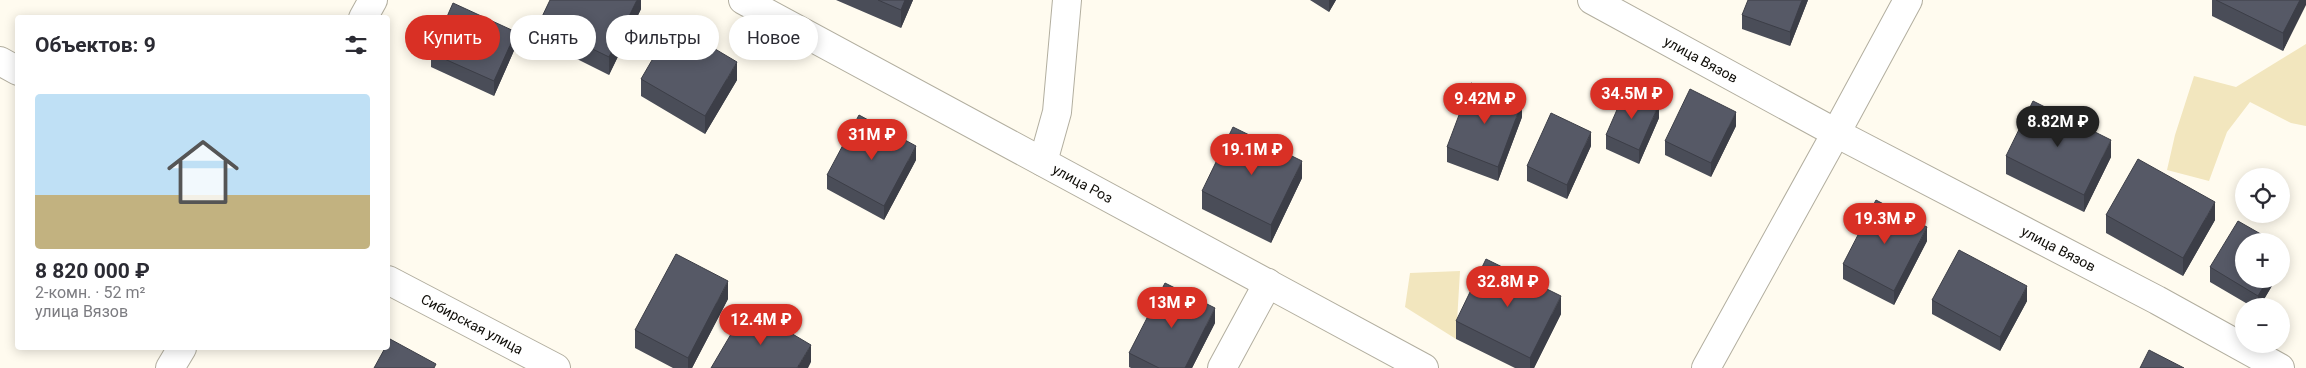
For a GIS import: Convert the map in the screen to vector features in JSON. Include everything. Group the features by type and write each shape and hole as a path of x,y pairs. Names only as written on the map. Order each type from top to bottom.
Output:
{"street":[{"path":"365,15 373,0"},
{"name":"улица Роз","path":"743,0 1424,368"},
{"path":"1043,162 1056,112 1067,0"},
{"name":"улица Вязов","path":"1592,0 1836,133 2157,300 2280,368"},
{"path":"1706,368 1908,0"},
{"path":"0,61 15,69"},
{"name":"Сибирская улица","path":"390,281 556,368"},
{"path":"1222,368 1268,284"},
{"path":"170,368 181,350"}],"shaded area":[{"path":"2306,44 2306,126 2291,123 2250,102 2227,132 2209,181 2167,170 2175,135 2194,76 2236,87"},
{"path":"1460,271 1456,339 1405,307 1410,273"}],"building":[{"path":"550,0 637,0 630,15 606,15 606,56 596,51 596,15 543,15"},
{"path":"878,0 905,0 901,10"},
{"path":"1748,0 1802,0 1790,32 1742,15"},
{"path":"2216,0 2300,0 2283,33"},
{"path":"453,3 479,15 448,15"},
{"path":"500,25 510,29 510,45 494,81 447,60 500,60"},
{"path":"719,51 729,57 729,60 737,62 705,116 641,79 652,60 719,60"},
{"path":"1471,83 1522,102 1498,167 1447,147"},
{"path":"1626,89 1659,104 1639,150 1606,135"},
{"path":"1690,89 1736,112 1711,163 1665,141"},
{"path":"2033,101 2111,140 2084,195 2006,156"},
{"path":"1551,113 1591,132 1567,185 1527,166"},
{"path":"859,115 916,146 884,206 827,175"},
{"path":"1233,127 1302,161 1271,225 1202,191"},
{"path":"2138,159 2215,202 2183,258 2106,215"},
{"path":"1876,200 1927,227 1894,291 1843,264"},
{"path":"2237,223 2242,223 2259,233 2235,233 2235,282 2210,267"},
{"path":"1959,250 2027,286 2000,337 1932,300"},
{"path":"676,254 728,281 688,358 635,330"},
{"path":"1486,259 1561,296 1530,358 1456,321"},
{"path":"1165,283 1215,308 1185,368 1159,368 1129,353"},
{"path":"2245,288 2263,288 2258,296"},
{"path":"747,307 811,345 797,368 711,368"},
{"path":"390,339 436,364 434,368 374,368 384,350 390,350"},
{"path":"2149,350 2184,368 2140,368"}]}
